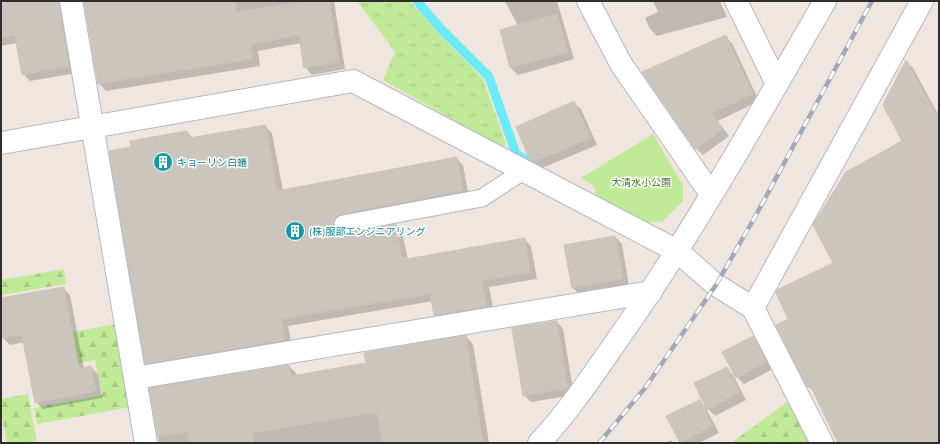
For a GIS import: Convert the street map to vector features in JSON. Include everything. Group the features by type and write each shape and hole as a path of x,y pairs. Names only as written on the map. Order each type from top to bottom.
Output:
{"street":[{"path":"71,1 146,443"},
{"path":"588,1 621,64 711,194"},
{"path":"736,1 777,84"},
{"path":"539,443 560,422 651,292 777,84 825,1"},
{"path":"753,308 922,1"},
{"path":"1,143 353,81 677,251 716,285 753,308 822,443"},
{"path":"135,378 651,292"}],"lane":[{"path":"343,224 482,198 523,171"}],"green space":[{"path":"357,1 410,1 439,34 483,79 506,144 501,147 383,80 395,52"},
{"name":"大清水小公園","path":"653,134 683,185 683,201 663,221 645,223 596,198 594,186 581,178"},
{"path":"64,269 66,284 1,295 1,280"},
{"path":"115,324 131,407 37,424 34,408 102,395 95,360 42,370 36,339"},
{"path":"28,394 37,443 7,443 1,412 1,399"},
{"path":"790,400 812,443 731,443"}],"building":[{"path":"1,1 59,1 69,66 22,75 15,35 1,38"},
{"path":"84,1 236,1 237,12 308,1 329,1 339,62 304,68 299,35 251,44 253,59 98,84"},
{"path":"557,14 568,52 510,68 500,30"},
{"path":"726,35 753,94 712,113 723,129 695,149 642,72"},
{"path":"906,60 939,120 939,443 838,443 810,385 807,387 776,325 788,319 776,293 777,290 833,263 813,225 846,172 902,141 883,105"},
{"path":"574,101 591,138 534,162 530,160 516,127"},
{"path":"266,125 277,191 457,157 463,191 341,214 334,220 335,230 339,233 345,234 396,224 402,258 406,257 407,259 525,238 530,272 482,281 487,307 434,315 430,294 282,319 285,340 145,364 109,151 131,147 130,141 187,131 189,138"},
{"path":"615,236 623,279 572,288 564,245"},
{"path":"64,287 79,369 91,366 96,391 35,403 22,335 1,338 1,298"},
{"path":"557,321 568,388 523,396 512,328"},
{"path":"466,335 483,443 382,443 377,412 252,433 254,443 189,443 187,432 158,437 149,388 289,365 291,376 366,363 364,353"},
{"path":"753,336 767,362 736,378 722,352"},
{"path":"727,367 740,392 707,410 694,383"},
{"path":"700,400 713,426 680,443 666,416"}],"waterway":[{"path":"417,1 441,29 489,77 516,154 527,160"}],"railway":[{"path":"599,443 645,388 716,285 756,215 872,1"}],"place":[{"name":"キョーリン白蟻","path":"163,162"},
{"name":"(株)服部エンジニアリング","path":"295,231"}]}
